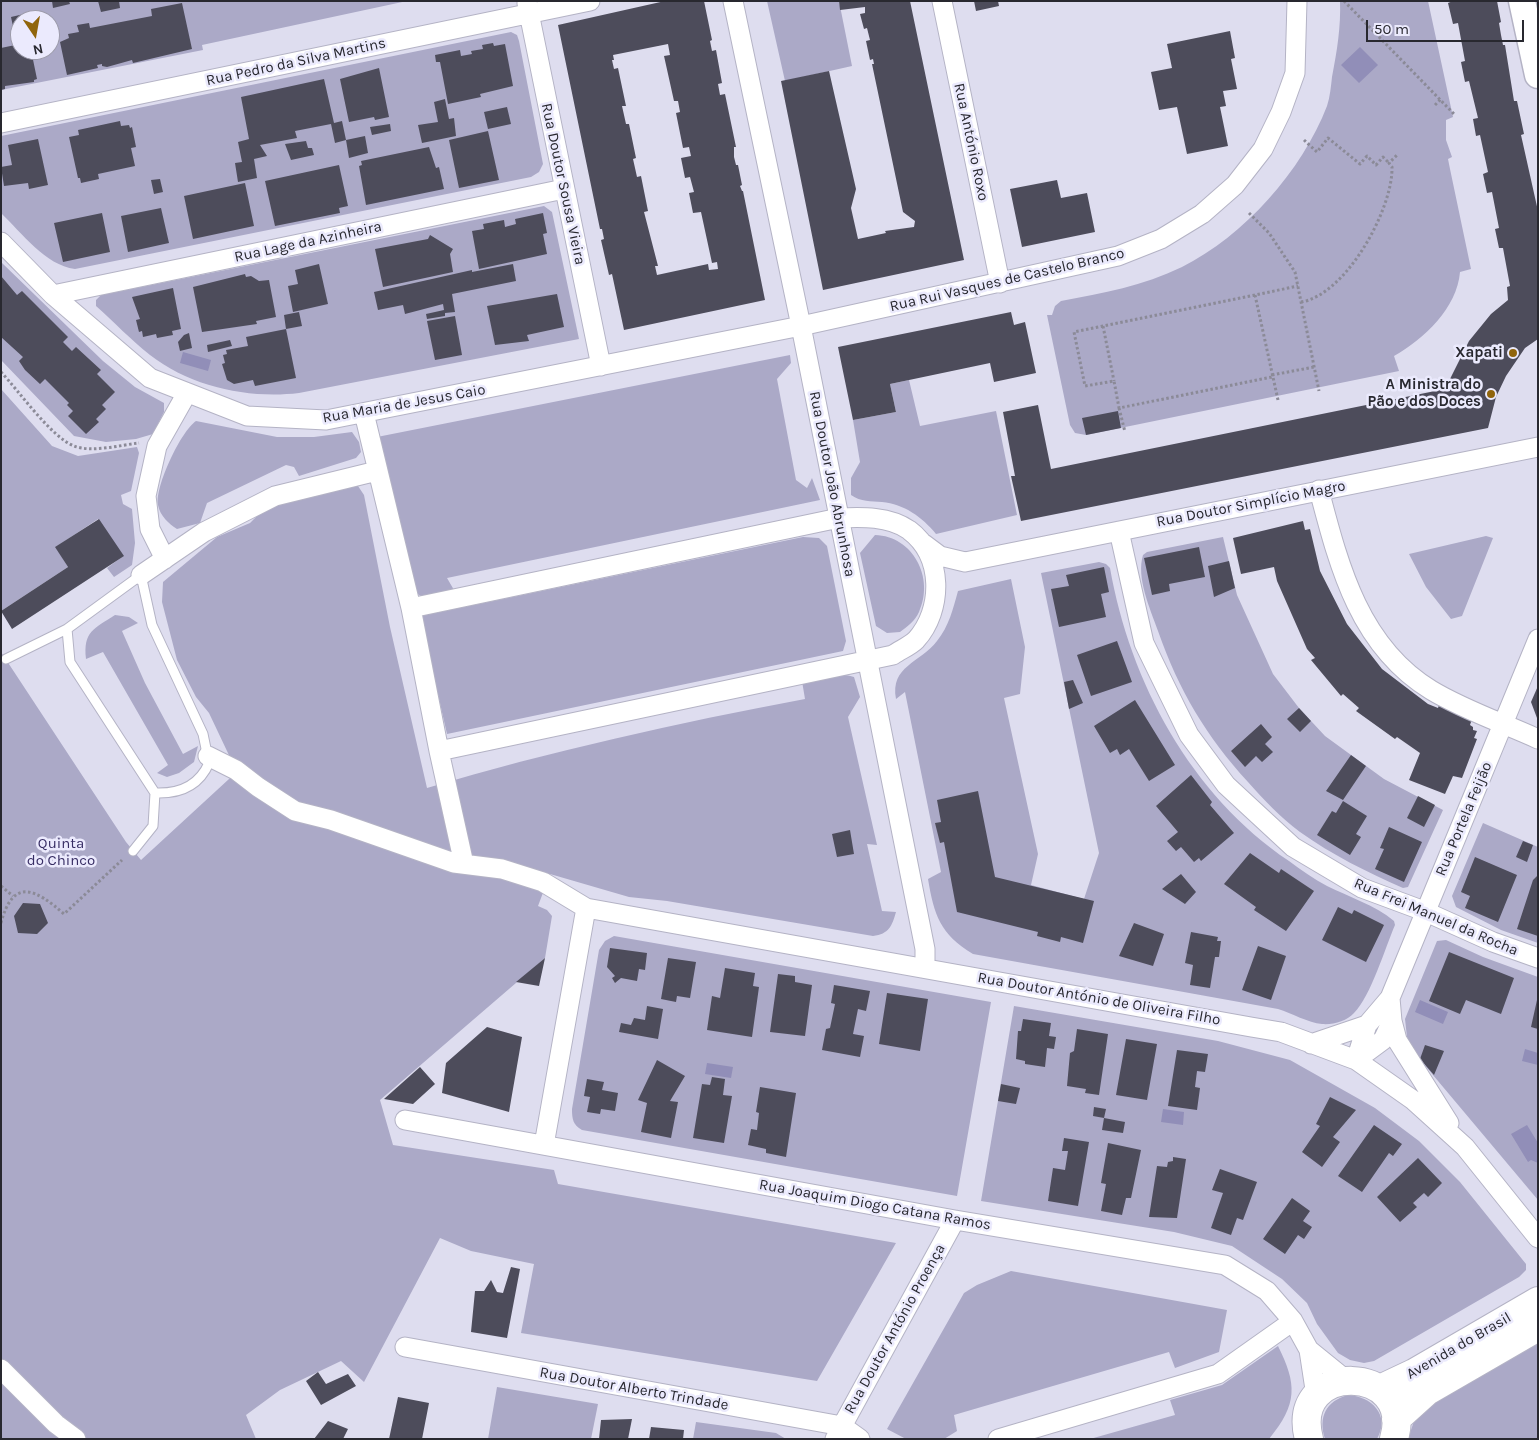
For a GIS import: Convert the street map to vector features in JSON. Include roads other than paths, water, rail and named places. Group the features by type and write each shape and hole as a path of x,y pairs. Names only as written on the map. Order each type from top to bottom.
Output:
{"main road":[{"path":"1522,1 1538,75"},
{"name":"Avenida do Brasil","path":"1380,1389 1414,1373 1538,1301"},
{"name":"Avenida do Brasil","path":"1395,1429 1427,1391 1538,1327"},
{"path":"1304,1436 1307,1418 1316,1396 1330,1385 1346,1380 1358,1380 1380,1389 1394,1407 1395,1429"}],"street":[{"name":"Rua Pedro da Silva Martins","path":"1,123 527,8 590,1"},
{"name":"Rua Doutor João Abrunhosa","path":"733,1 868,661 925,949 925,968"},
{"name":"Rua António Roxo","path":"942,1 1000,283"},
{"name":"Rua Rui Vasques de Castelo Branco","path":"801,326 1118,256 1161,239 1202,214 1235,185 1263,149 1281,112 1295,73 1297,1"},
{"name":"Rua Doutor Sousa Vieira","path":"527,8 601,366"},
{"name":"Rua Lage da Azinheira","path":"53,295 564,189"},
{"name":"Rua Maria de Jesus Caio","path":"1,242 53,295 150,378 247,416 326,420 801,326"},
{"path":"165,559 150,529 146,496 160,441 187,392"},
{"path":"364,413 410,608 464,864"},
{"name":"Rua Doutor Simplício Magro","path":"965,562 1538,447"},
{"path":"140,575 204,532 275,496 377,471"},
{"path":"1319,490 1336,554 1357,608 1390,657 1430,689 1538,740"},
{"path":"410,608 838,518 861,517 888,520 909,530 940,556 965,562"},
{"name":"Rua Frei Manuel da Rocha","path":"1119,531 1144,644 1189,734 1226,785 1293,847 1362,888 1424,911 1493,942 1538,958"},
{"path":"439,751 893,655 914,642 927,626 936,595 938,586 934,568 924,544"},
{"path":"936,595 951,574 965,562"},
{"name":"Rua Portela Feijão","path":"1356,1060 1367,1025 1390,998 1424,911 1504,725 1538,639"},
{"path":"208,756 236,770 258,788 295,811 331,820 454,863 502,869 543,882 586,908 544,1145"},
{"name":"Rua Doutor António de Oliveira Filho","path":"586,908 1273,1031 1311,1044 1356,1060 1413,1100 1465,1147 1538,1238"},
{"name":"Rua Portela Feijão","path":"1390,998 1392,1021 1397,1040 1415,1072 1465,1147"},
{"path":"1356,1060 1383,1040 1392,1021"},
{"path":"1311,1044 1367,1025"},
{"name":"Rua Joaquim Diogo Catana Ramos","path":"405,1120 955,1220 1225,1265 1268,1291 1293,1321 1309,1350 1316,1396"},
{"name":"Rua Doutor António Proença","path":"838,1433 955,1220"},
{"path":"998,1439 1218,1374 1293,1321"},
{"name":"Rua Doutor Alberto Trindade","path":"405,1347 838,1433 860,1439"},
{"name":"Rua Joaquim Diogo Catana Ramos","path":"1309,1350 1346,1380"},
{"path":"1,1370 56,1424 76,1439"}],"lane":[{"path":"6,659 67,629 140,575 152,625 203,734 209,763 199,781 173,794 155,793"},
{"path":"67,629 70,662 155,793 153,826 133,851"}],"place":[{"name":"Xapati","path":"1513,353"},
{"name":"A Ministra do Pão e dos Doces","path":"1491,394"}],"park label":[{"name":"Quinta do Chinco","path":"61,852"}]}
